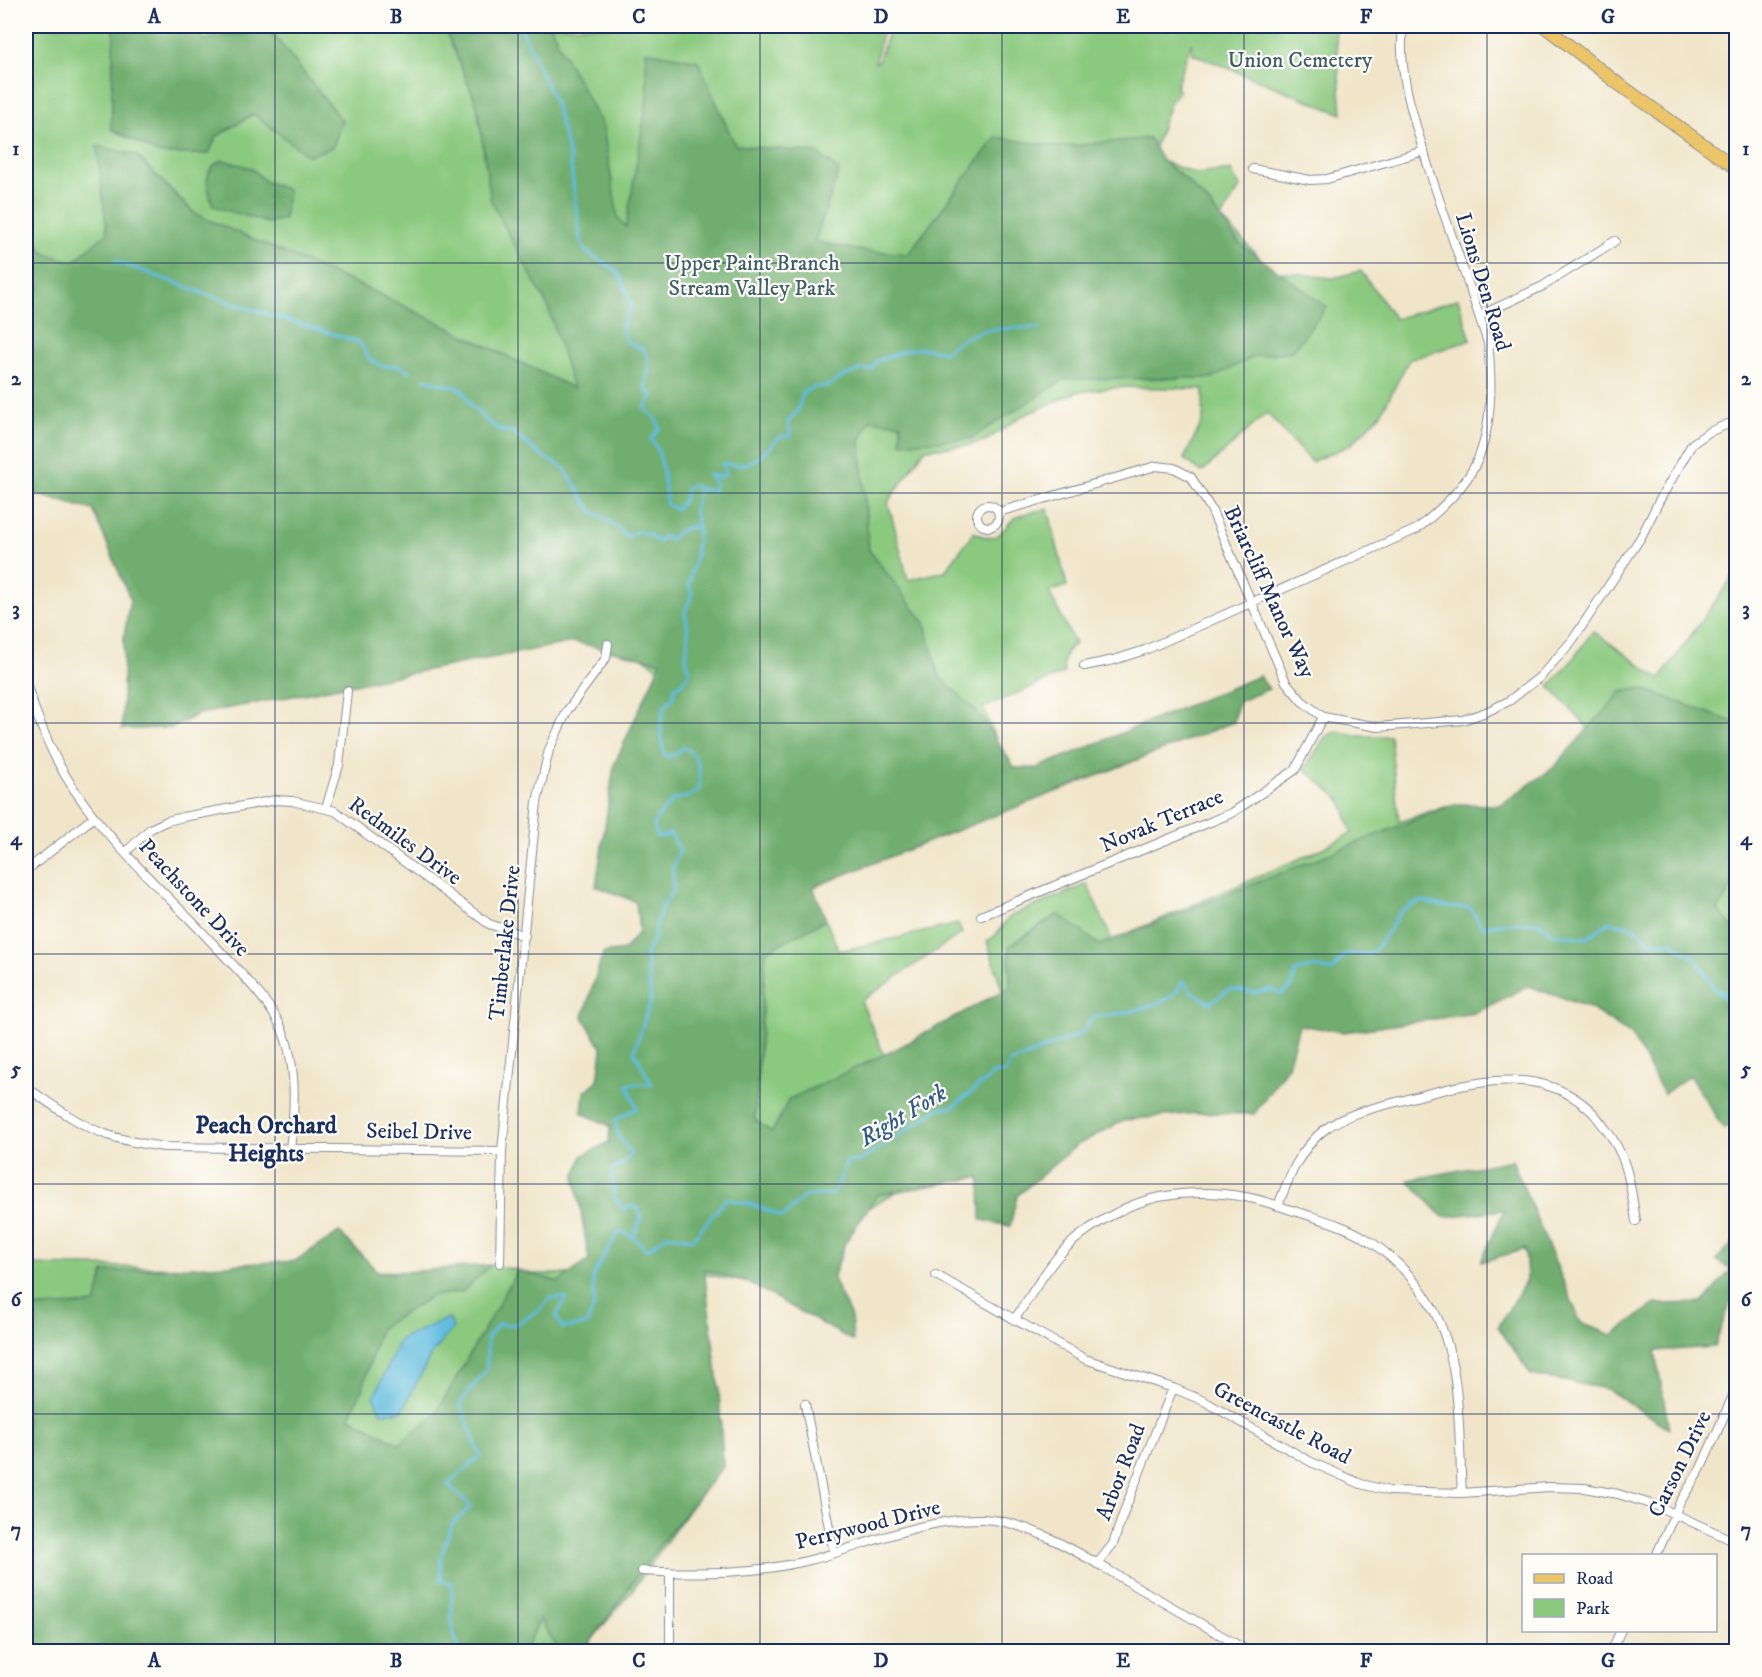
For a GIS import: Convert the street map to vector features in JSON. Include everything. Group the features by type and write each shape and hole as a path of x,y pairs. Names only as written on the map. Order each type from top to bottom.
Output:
{"main road":[{"path":"1544,26 1616,82 1737,168"}],"street":[{"name":"Lions Den Road","path":"1084,666 1145,651 1417,529 1455,493 1478,459 1490,404 1491,374 1488,343 1455,250 1405,83 1400,55 1403,26"},
{"path":"1253,170 1310,180 1327,179 1424,151"},
{"path":"1479,316 1543,286 1615,241"},
{"name":"Briarcliff Manor Way","path":"999,512 1156,466 1174,468 1191,477 1211,509 1286,682 1302,701 1323,717 1378,727 1463,720 1509,701 1541,676 1572,641 1641,537 1692,444 1709,432 1728,424 1737,424"},
{"name":"Timberlake Drive","path":"501,1263 502,1151 537,802 549,750 567,711 606,658 608,644"},
{"name":"Peachstone Drive","path":"26,683 49,744 65,775 94,817 236,969 280,1023 292,1065 293,1125 290,1149"},
{"path":"326,808 339,765 347,691"},
{"name":"Novak Terrace","path":"981,916 1232,813 1295,770 1323,717"},
{"name":"Redmiles Drive","path":"126,852 150,830 167,821 183,817 276,800 326,808 335,811 489,924 525,936"},
{"path":"32,866 94,817"},
{"path":"1278,1206 1299,1156 1325,1129 1353,1114 1466,1084 1493,1080 1536,1082 1570,1096 1591,1111 1616,1143 1627,1168 1636,1221"},
{"name":"Seibel Drive","path":"26,1087 78,1121 103,1134 121,1140 164,1147 502,1151"},
{"path":"1014,1320 1056,1258 1086,1231 1117,1212 1142,1202 1175,1195 1212,1194 1245,1197 1331,1223 1363,1237 1386,1252 1428,1301 1441,1325 1452,1358 1457,1400 1462,1493"},
{"name":"Greencastle Road","path":"936,1275 1085,1359 1173,1388 1204,1401 1311,1462 1361,1484 1389,1491 1462,1493 1549,1487 1584,1488 1618,1494 1675,1513 1737,1542"},
{"name":"Arbor Road","path":"1097,1564 1113,1544 1173,1388"},
{"name":"Carson Drive","path":"1657,1554 1675,1513 1701,1468 1737,1389"},
{"path":"805,1404 834,1552"},
{"name":"Perrywood Drive","path":"642,1571 763,1569 813,1559 937,1523 982,1519 1006,1522 1052,1539 1250,1652"},
{"path":"670,1572 670,1652"},
{"path":"1611,1652 1620,1632"}],"green space":[{"name":"Upper Paint Branch Stream Valley Park","path":"26,26 444,26 477,105 491,201 497,144 448,26 884,26 875,63 878,62 890,26 1335,26 1342,114 1193,54 1191,44 1176,87 1179,92 1171,101 1151,157 1196,174 1231,170 1241,186 1221,218 1273,271 1333,278 1361,271 1395,319 1458,299 1471,340 1409,360 1380,415 1350,445 1311,462 1267,413 1202,472 1184,459 1203,420 1203,389 1122,387 1077,392 1022,416 987,440 970,445 925,449 888,502 908,580 945,571 974,532 991,538 1001,533 1013,519 1048,509 1067,586 1049,592 1075,644 1068,649 1065,656 1064,673 983,708 1021,797 812,888 839,951 958,924 962,933 861,1001 886,1060 1003,993 987,941 995,936 1011,916 1087,884 1112,940 1315,852 1352,833 1341,800 1304,769 1325,737 1337,731 1360,736 1390,736 1399,822 1442,807 1496,810 1546,780 1593,733 1549,686 1570,663 1593,631 1660,679 1736,572 1736,984 1468,963 1129,1057 763,1269 764,1286 705,1274 722,1463 633,1589 587,1646 557,1646 559,1651 525,1651 527,1647 485,1652 26,1651 26,1265 482,1273 491,1265 518,1270 516,1274 705,1273 664,821 729,723 643,657 26,274","holes":["136,155 195,214 221,226 192,217"]},
{"path":"114,26 189,26 204,40 269,29 342,121 333,147 308,156 253,114 216,137 209,154 160,154 111,129"},
{"path":"444,26 551,26 603,127 618,218 626,227 647,100 646,51 698,61 735,145 818,153 839,171 815,241 856,250 908,254 996,137 1058,147 1149,138 1163,162 1181,175 1208,202 1239,243 1327,307 1292,351 1255,356 1212,378 1065,379 970,439 901,443 901,424 871,420 860,440 869,550 925,623 939,676 978,713 1015,768 1037,768 1259,676 1269,689 1238,702 1234,722 813,887 826,920 766,951 755,1120 772,1132 789,1099 896,1049 1010,987 1009,946 1058,914 1100,945 1454,804 1500,805 1553,768 1621,692 1641,688 1736,723 1736,879 1718,910 1736,930 1736,1126 1723,1128 1690,1075 1664,1094 1631,1035 1590,1008 1528,986 1476,1013 1344,1032 1299,1025 1288,1066 1254,1114 1198,1113 1125,1120 1077,1145 1017,1196 1010,1226 981,1220 980,1177 877,1195 845,1243 833,1279 851,1317 853,1341 745,1281 704,1269 719,1390 723,1467 654,1552 589,1644 559,1651 540,1619 525,1651 26,1651 26,1308 95,1304 104,1272 295,1261 339,1232 380,1274 491,1265 462,1292 432,1296 380,1328 363,1387 350,1417 399,1444 435,1415 518,1270 558,1282 589,1260 575,1177 582,1156 609,1142 610,1126 582,1113 584,1092 598,1080 602,1049 583,1017 603,953 624,950 639,932 636,902 596,886 614,765 661,662 574,642 199,714 171,728 122,729 124,636 130,599 93,510 38,495 26,488 26,226 44,253 73,262 107,233 97,146 136,155 195,214 375,292 573,388 548,307 491,201 477,105"},
{"path":"222,160 251,168 265,181 288,190 284,219 268,223 213,206 207,180 208,174 215,164"},
{"path":"1512,1160 1581,1323 1612,1335 1655,1304 1702,1303 1731,1270 1716,1260 1736,1240 1736,1287 1714,1347 1655,1351 1669,1429 1607,1389 1531,1375 1498,1327 1527,1279 1525,1249 1481,1262 1504,1210 1443,1217 1408,1180"},
{"path":"578,1647 580,1651 559,1651"}],"water":[{"path":"449,1318 453,1328 431,1355 402,1411 381,1413 374,1397 400,1339"}],"waterway":[{"path":"520,26 555,103 570,160 580,238 585,251 617,271 626,289 631,307 625,320 623,335 630,344 643,348 649,362 645,389 652,395 645,409 656,419 660,428 651,439 659,453 667,505 676,509 684,500 686,489 692,485 701,489"},
{"path":"115,261 228,302 359,342 370,360 383,366 400,366 410,372"},
{"path":"634,1238 641,1217 639,1209 630,1206 624,1210 614,1197 612,1170 624,1163 631,1153 618,1136 615,1120 637,1108 627,1084 652,1084 634,1052 651,1000 646,953 654,938 663,905 673,890 673,866 680,850 670,833 663,837 656,836 654,822 674,799 687,797 699,791 700,772 693,755 683,747 675,755 666,756 661,732 664,708 674,697 674,688 682,683 690,671 686,660 688,633 685,612 692,594 689,585 696,553 698,527 694,510 698,492 702,489 713,491 715,483 709,475 719,477 726,474 722,464 747,463 763,454 781,436 791,436 788,422 798,410 803,392 815,387 828,386 842,377 861,370 871,370 877,361 906,350 923,348 945,352 956,343 978,333 1002,328 1040,328"},
{"path":"424,379 462,389 472,407 488,422 501,431 511,431 542,456 564,468 592,511 616,526 627,537 638,531 650,535 658,542 663,536 670,540 682,529 697,527"},
{"name":"Right Fork","path":"462,1652 453,1628 452,1584 441,1580 441,1556 452,1524 471,1506 448,1485 480,1456 460,1403 487,1369 487,1339 498,1324 514,1325 538,1311 551,1298 566,1298 556,1317 563,1328 586,1325 594,1306 593,1276 617,1234 623,1232 647,1250 667,1235 693,1239 726,1199 751,1204 783,1217 805,1196 834,1194 847,1162 860,1161 939,1108 953,1107 995,1073 1005,1073 1010,1063 1082,1033 1093,1017 1123,1013 1164,1001 1174,995 1183,981 1192,992 1210,1003 1230,989 1255,993 1272,989 1281,995 1292,986 1296,971 1316,967 1332,971 1345,954 1369,954 1376,949 1401,911 1421,901 1446,907 1471,908 1482,927 1538,922 1553,934 1587,938 1609,922 1633,927 1649,941 1671,942 1697,960 1714,988 1736,997"},
{"path":"1716,990 1736,1010"}],"district":[{"name":"Peach Orchard Heights","path":"266,1140"}],"park label":[{"name":"Union Cemetery","path":"1300,60"}]}
